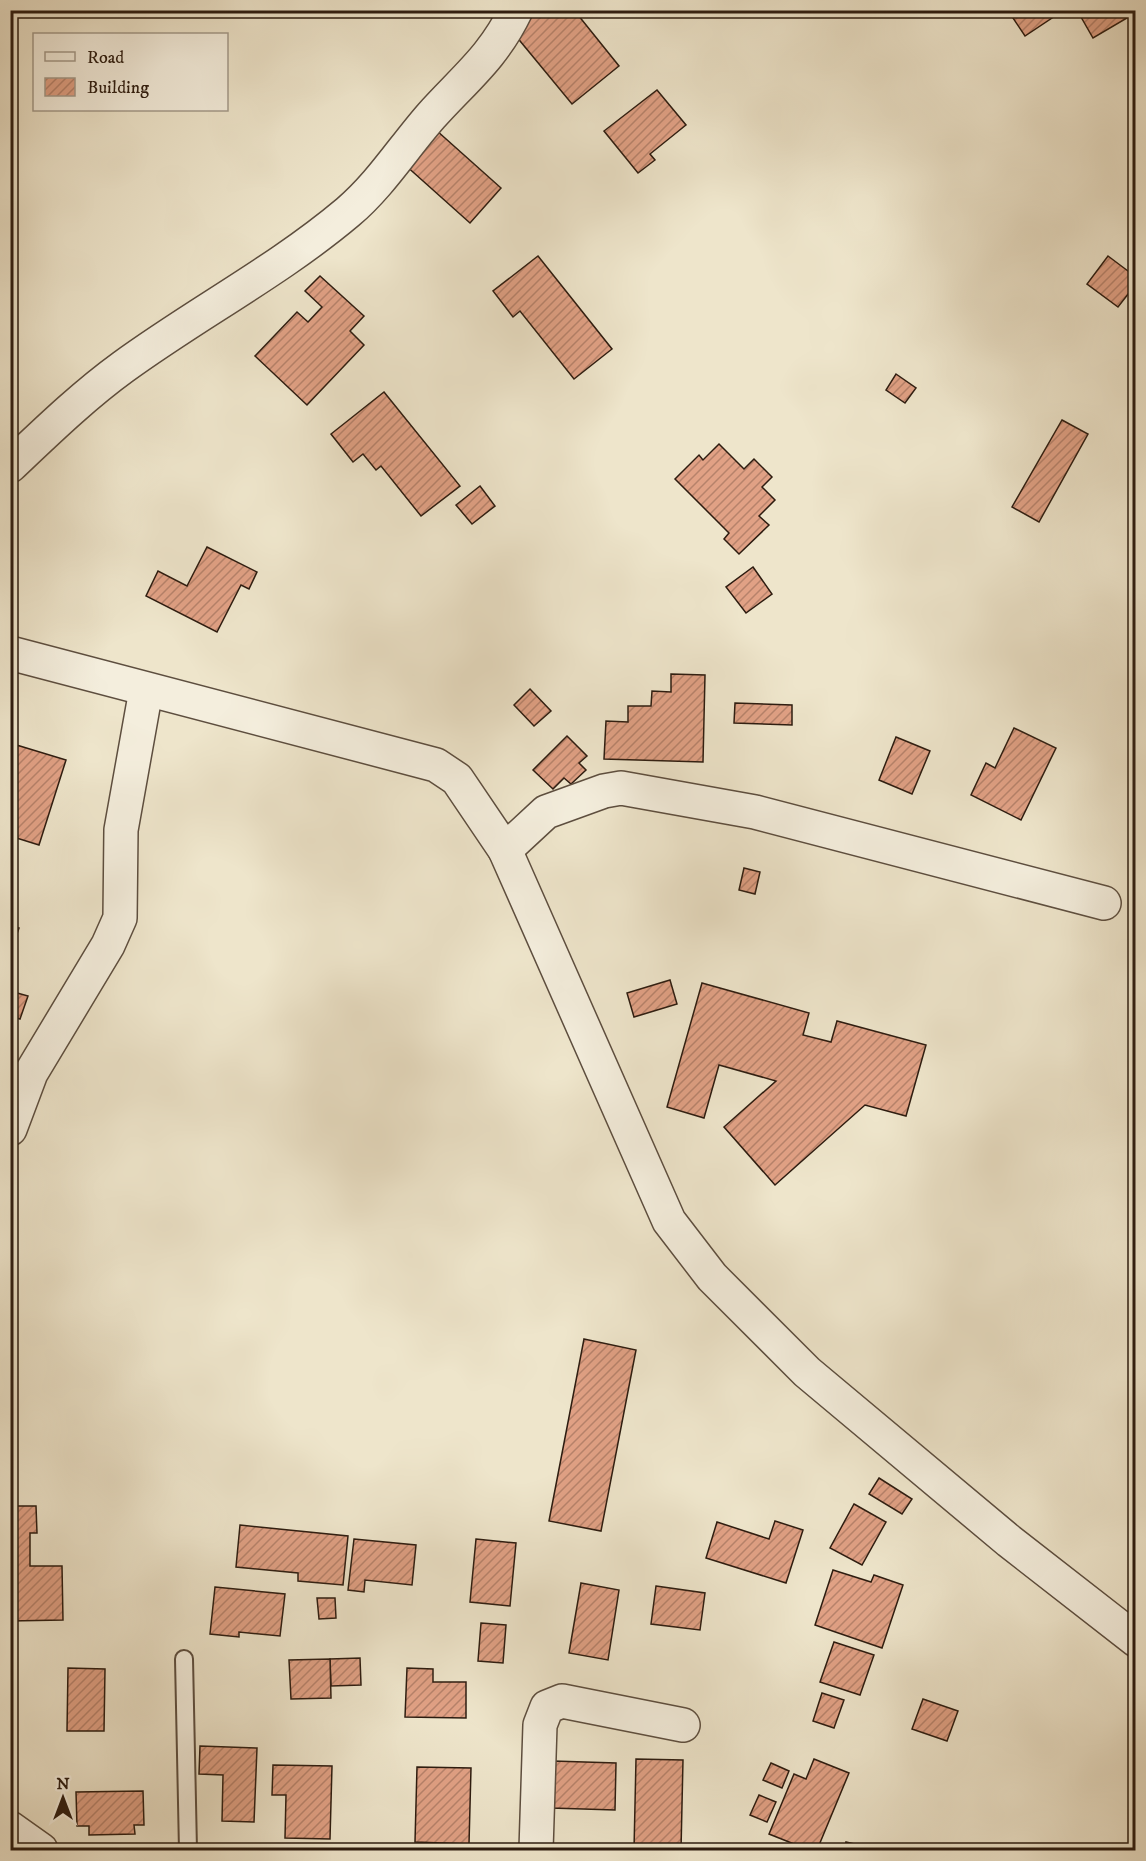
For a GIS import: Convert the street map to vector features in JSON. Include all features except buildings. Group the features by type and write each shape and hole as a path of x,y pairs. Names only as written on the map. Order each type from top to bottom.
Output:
{"street":[{"path":"10,466 58,420 123,367 243,290 349,211 375,187 431,117 490,56 516,10"},
{"path":"10,653 436,765 457,779 505,850 669,1221 712,1277 807,1372 1008,1541 1136,1640"},
{"path":"10,1129 31,1073 108,945 120,918 121,830 146,690"},
{"path":"505,850 546,812 604,791 621,788 755,812 1104,903"},
{"path":"536,1851 540,1725 542,1715 553,1702 561,1701 683,1725"},
{"path":"10,1828 41,1851"}],"lane":[{"path":"184,1659 188,1851"}]}
